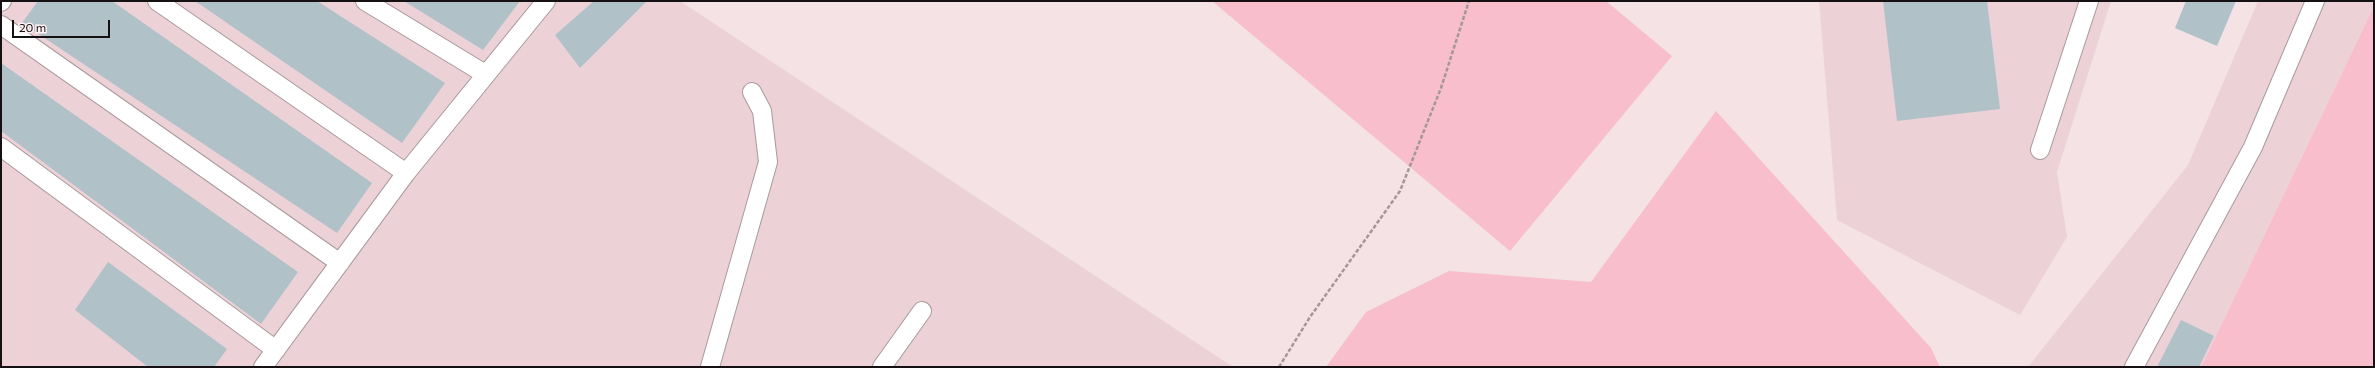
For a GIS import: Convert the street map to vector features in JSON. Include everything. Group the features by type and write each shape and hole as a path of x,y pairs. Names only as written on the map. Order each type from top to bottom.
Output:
{"lane":[{"path":"157,1 406,173"},
{"path":"365,1 485,74"},
{"path":"263,367 406,173 485,74 546,1"},
{"path":"2040,150 2089,1"},
{"path":"2134,367 2253,147 2315,1"},
{"path":"1,25 340,263"},
{"path":"710,367 768,162 762,111 752,92"},
{"path":"1,147 276,350"},
{"path":"882,367 922,311"}],"path":[{"path":"1279,367 1310,317 1400,191 1440,88 1469,1"}],"shaded area":[{"path":"1,1 680,1 1233,367 1,367"},
{"path":"1212,1 1606,1 1672,56 1510,251"},
{"path":"1819,1 2111,1 2057,172 2067,237 2020,315 1837,220"},
{"path":"2258,1 2374,1 2374,6 2201,367 2028,367 2188,165"},
{"path":"2374,6 2374,367 2201,367 2285,192"},
{"path":"1716,111 1931,348 1940,367 1326,367 1366,312 1449,271 1591,282"}],"building":[{"path":"38,1 112,1 372,183 337,233 22,23"},
{"path":"195,1 317,1 445,83 402,143"},
{"path":"404,1 520,1 483,50"},
{"path":"594,1 647,1 580,68 555,35"},
{"path":"1883,1 1987,1 2000,109 1897,121"},
{"path":"2186,1 2236,1 2217,46 2175,28"},
{"path":"1,63 298,272 261,324 1,131"},
{"path":"108,262 227,349 214,367 148,367 75,310"},
{"path":"2181,320 2214,336 2199,367 2157,367"}]}
